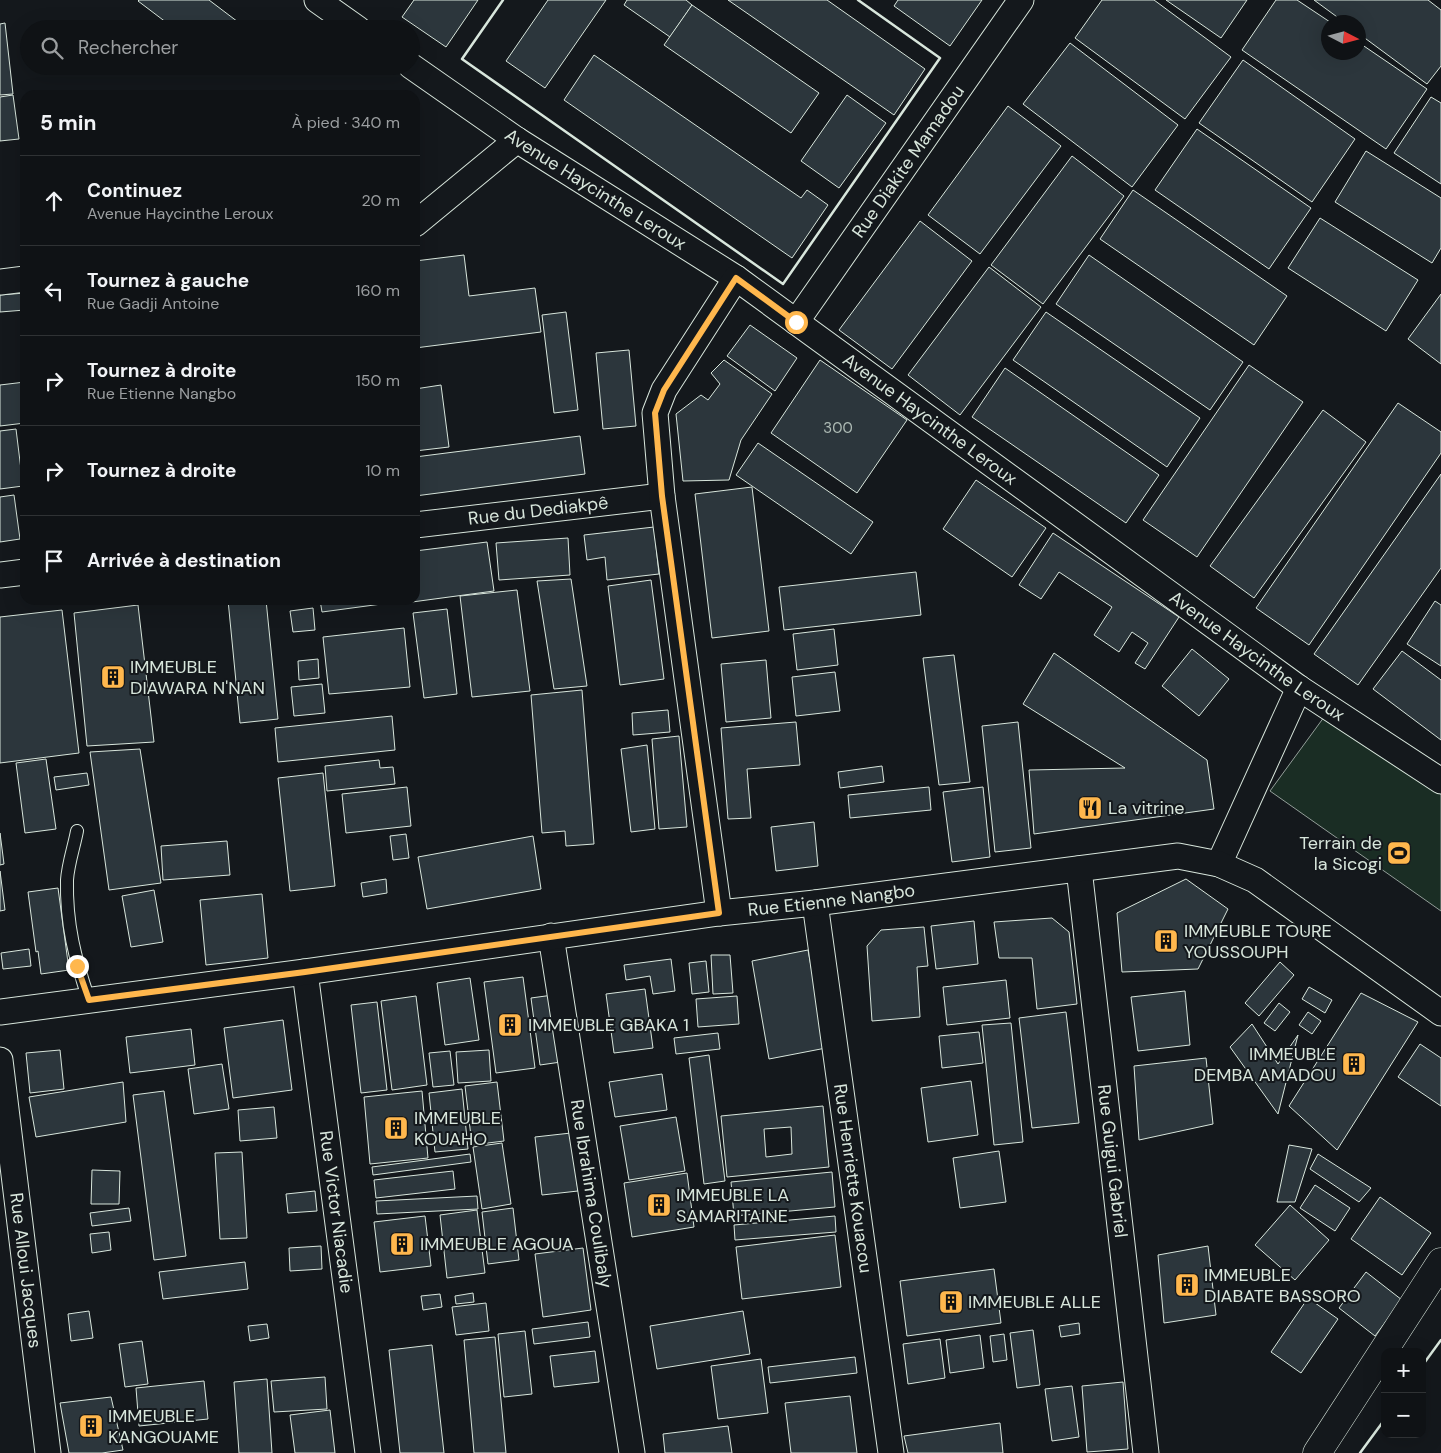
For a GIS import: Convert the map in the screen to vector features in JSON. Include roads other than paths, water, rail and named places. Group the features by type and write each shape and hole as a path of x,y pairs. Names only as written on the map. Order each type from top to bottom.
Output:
{"street":[{"path":"317,0 345,20"},
{"name":"Rue Diakite Mamadou","path":"796,322 1021,0"},
{"name":"Avenue Haycinthe Leroux","path":"420,72 517,140 736,278 1298,688 1441,781"},
{"path":"420,220 517,140"},
{"path":"719,913 662,496 655,413 664,390 736,278"},
{"path":"0,282 20,280"},
{"name":"Rue du Dediakpê","path":"420,524 662,496"},
{"path":"0,574 20,572"},
{"path":"1219,864 1298,688"},
{"name":"Rue Etienne Nangbo","path":"0,1012 305,972 719,913 815,903 1178,856 1219,864 1255,880 1441,1013"},
{"name":"Rue Guigui Gabriel","path":"1079,869 1146,1453"},
{"name":"Rue Henriette Kouacou","path":"815,903 891,1453"},
{"name":"Rue Ibrahima Coulibaly","path":"551,936 632,1453"},
{"name":"Rue Victor Niacadie","path":"305,972 368,1453"},
{"name":"Rue Alloui Jacques","path":"0,1060 48,1453"},
{"path":"1317,1453 1441,1262"}],"lane":[{"path":"77,831 68,878 68,920 77,966 89,1000"}],"place":[{"name":"IMMEUBLE DIAWARA N'NAN","path":"113,677"},
{"name":"La vitrine","path":"1090,808"},
{"name":"Terrain de la Sicogi","path":"1399,853"},
{"name":"IMMEUBLE TOURE YOUSSOUPH","path":"1166,941"},
{"name":"IMMEUBLE GBAKA 1","path":"510,1025"},
{"name":"IMMEUBLE DEMBA AMADOU","path":"1354,1064"},
{"name":"IMMEUBLE KOUAHO","path":"396,1128"},
{"name":"IMMEUBLE LA SAMARITAINE","path":"659,1205"},
{"name":"IMMEUBLE AGOUA","path":"402,1244"},
{"name":"IMMEUBLE DIABATE BASSORO","path":"1187,1285"},
{"name":"IMMEUBLE ALLE","path":"951,1302"},
{"name":"IMMEUBLE KANGOUAME","path":"91,1426"}]}
